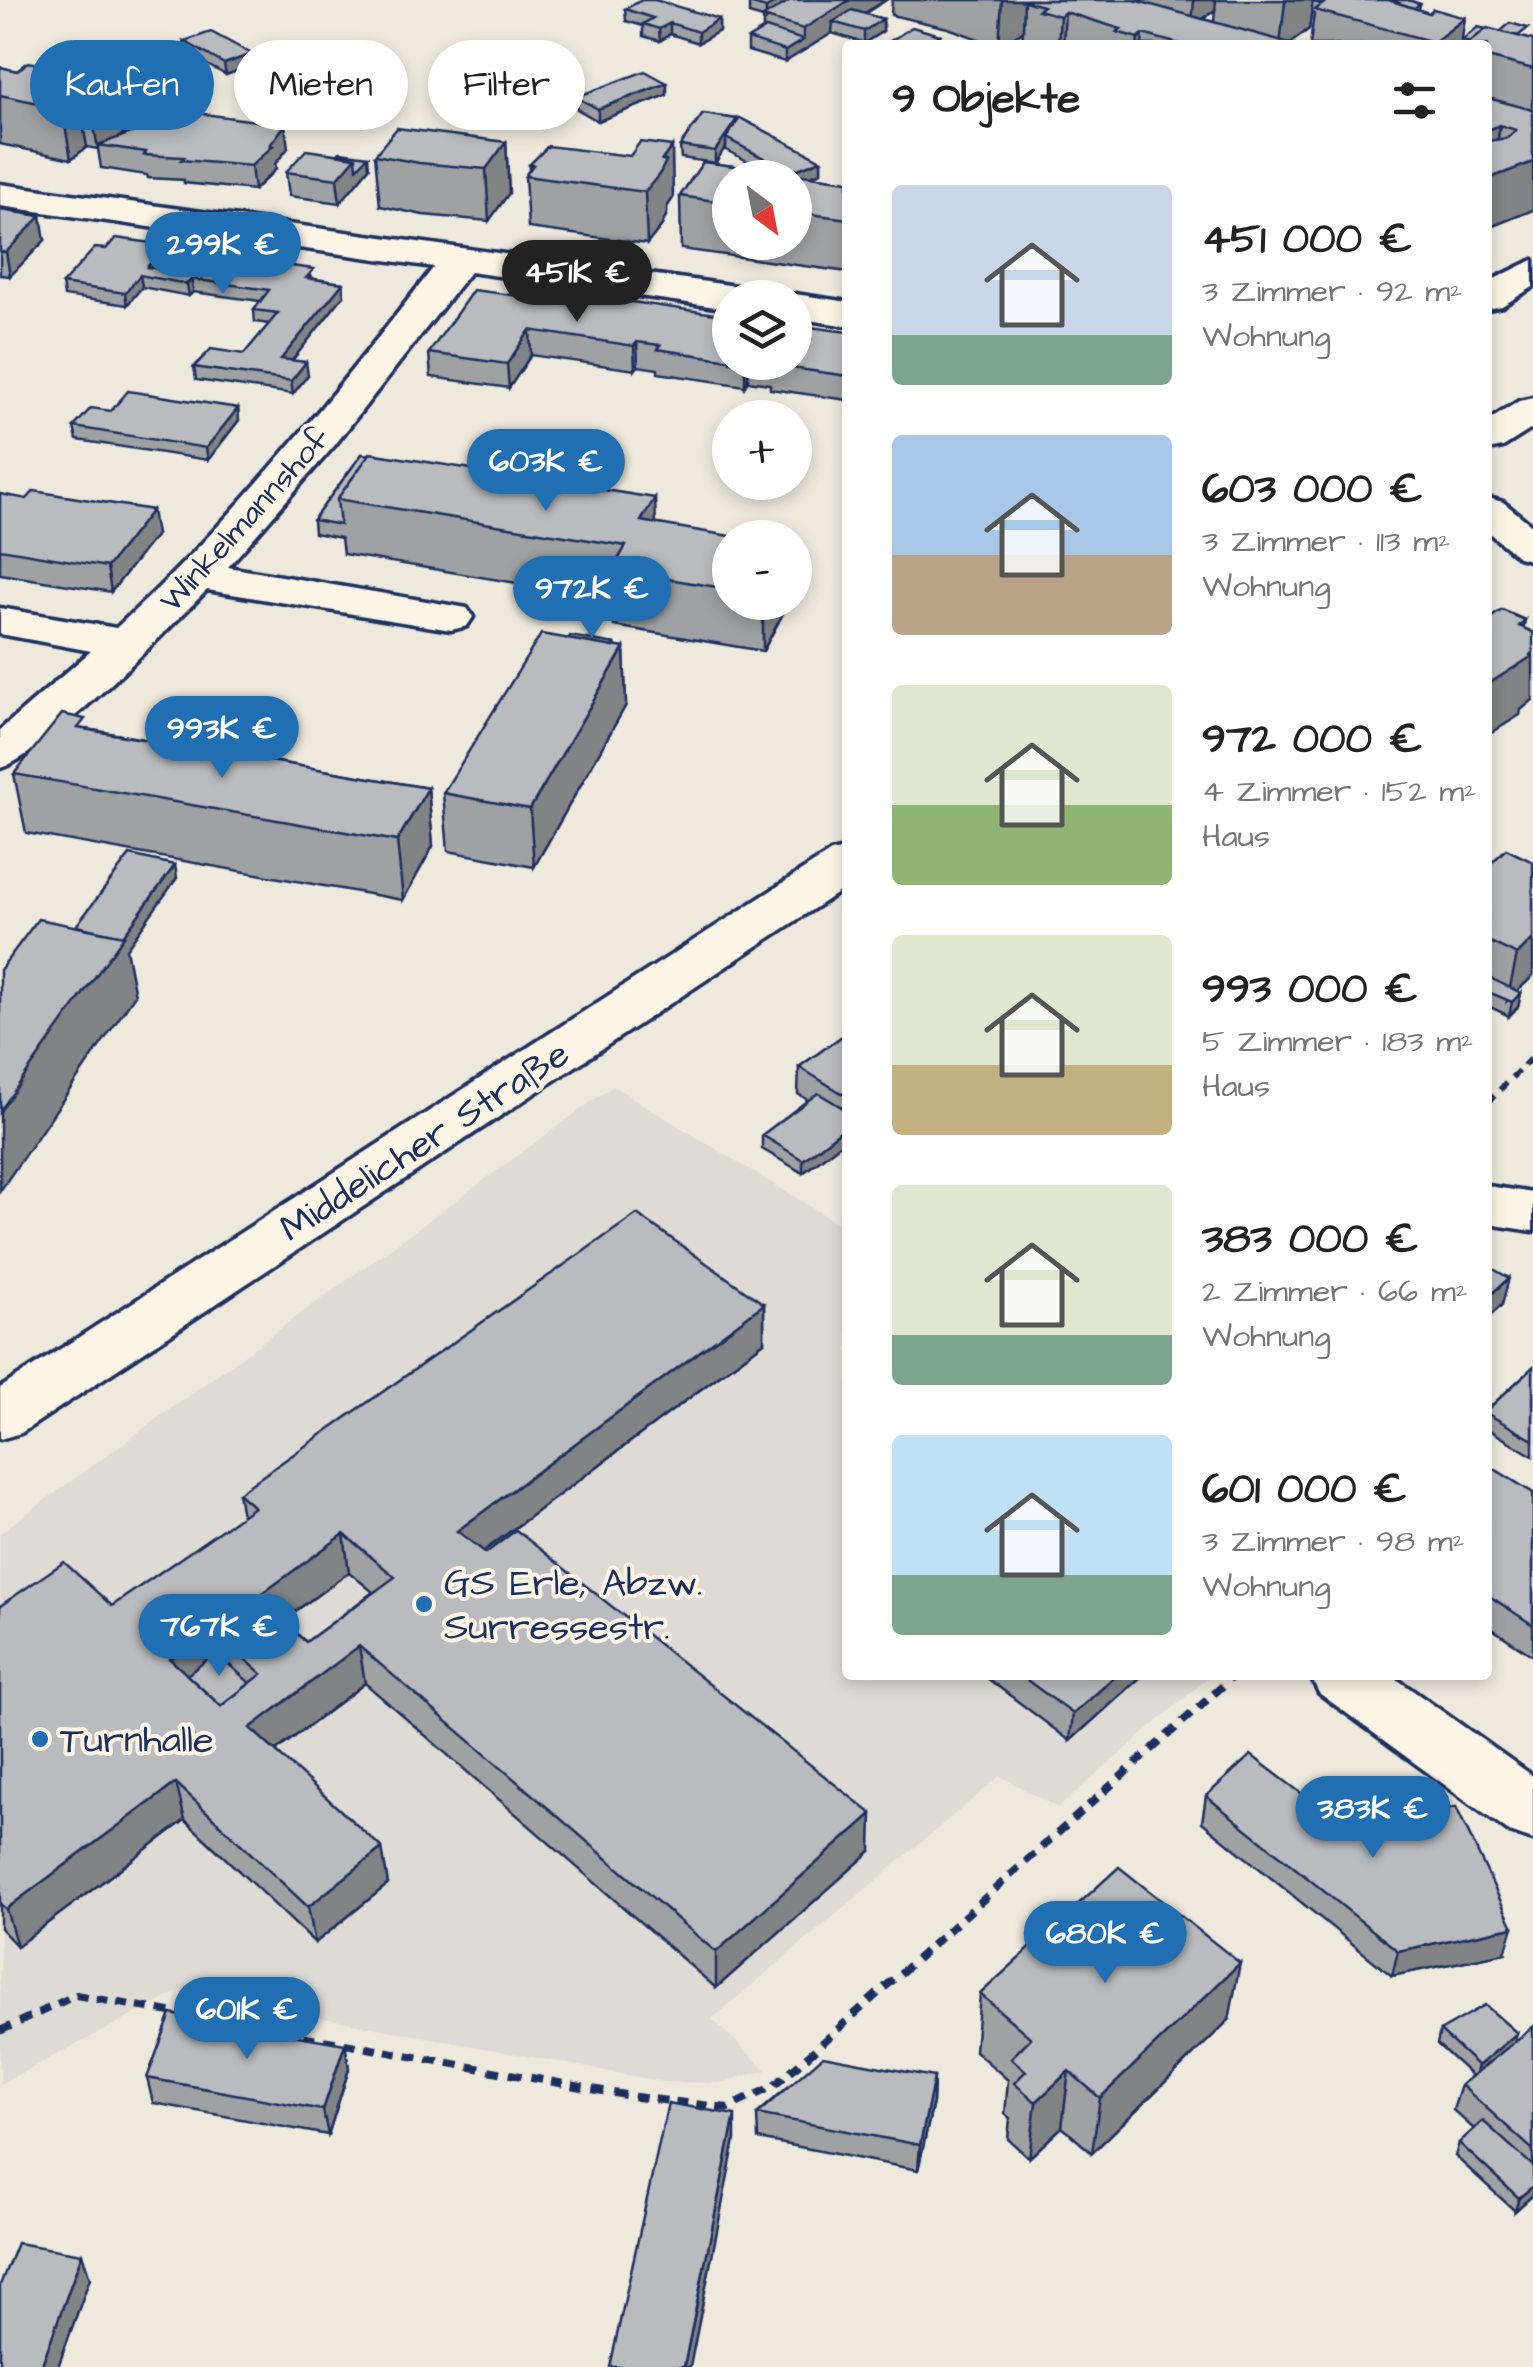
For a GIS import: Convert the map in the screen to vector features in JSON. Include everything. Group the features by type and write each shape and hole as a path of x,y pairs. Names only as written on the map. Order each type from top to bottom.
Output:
{"street":[{"path":"0,195 712,295"},
{"name":"Winkelmannshof","path":"0,754 128,644 196,575 328,428 461,258"},
{"path":"1492,296 1533,271"},
{"path":"812,309 842,313"},
{"path":"1492,436 1533,410"},
{"path":"1492,514 1533,548"},
{"path":"196,575 451,616"},
{"path":"0,621 128,644"},
{"name":"Middelicher Straße","path":"0,1417 842,867"},
{"path":"1492,1206 1533,1212"},
{"path":"1349,1680 1533,1812"}],"path":[{"path":"1492,1098 1533,1056"},
{"path":"0,2032 76,1995 636,2096 728,2108 774,2086 1229,1680"}],"shaded area":[{"name":"GS Erle, Abzw. Surressestr.","path":"613,1086 842,1226 842,1680 1205,1680 1058,1808 1000,1776 712,2019 766,2070 720,2083 664,2082 180,1991 0,2084 0,1533"}],"building":[{"path":"642,0 655,0 719,19 698,32 670,23 659,29 643,24 653,18 625,9"},
{"path":"780,0 766,8 749,3"},
{"path":"791,0 850,0 803,29 763,17"},
{"path":"1134,0 1279,40 1165,40 1143,34 1138,38 1065,12 1060,16 1038,10 1043,6 1024,1"},
{"path":"1328,0 1389,0 1429,13 1433,9 1465,18 1437,40 1427,40 1315,10"},
{"path":"1389,0 1408,0 1420,4 1414,8"},
{"path":"852,10 883,19 864,31 833,22"},
{"path":"1510,23 1528,28 1518,36 1500,32"},
{"path":"912,27 940,35 932,40 892,40"},
{"path":"1478,27 1486,29 1472,40 1462,40"},
{"path":"766,28 803,40 785,51 748,39"},
{"path":"1487,28 1533,40 1533,69 1492,58 1492,40 1472,40"},
{"path":"211,32 234,44 234,60 224,64 214,58 214,40 187,40"},
{"path":"30,62 30,101 0,95 0,67 17,71"},
{"path":"645,71 667,83 598,109 585,102 585,94"},
{"path":"1492,99 1533,110 1533,162 1492,177 1492,140 1507,138 1516,130 1500,125 1492,128"},
{"path":"703,114 737,119 715,151 680,146"},
{"path":"214,115 234,118 234,130 281,130 270,145 273,146 251,166 144,155 146,152 98,145 139,130 214,130"},
{"path":"740,118 821,160 812,163 812,160 767,160 726,138"},
{"path":"395,130 506,142 486,169 375,155"},
{"path":"640,142 672,146 662,160 666,161 660,173 645,192 525,176 533,165 529,165 548,146 630,156"},
{"path":"306,150 356,157 337,179 286,172"},
{"path":"340,152 368,156 357,168 356,157"},
{"path":"703,162 712,163 712,200 680,196"},
{"path":"812,176 842,180 842,218 812,214"},
{"path":"0,210 41,216 6,252 0,252"},
{"path":"116,238 166,245 147,267 173,271 191,249 293,263 291,266 314,269 306,278 343,283 281,359 306,362 291,381 194,367 211,349 244,354 278,313 254,310 269,290 192,279 187,284 140,275 125,293 62,284 95,248 106,249"},
{"path":"527,287 712,313 712,357 657,349 660,345 637,342 634,346 530,330 507,364 429,353 473,290 520,296"},
{"path":"812,327 842,331 842,375 812,371"},
{"path":"128,391 238,408 206,448 74,427 91,408 111,411"},
{"path":"370,453 655,498 641,521 712,533 712,586 612,570 626,546 337,499"},
{"path":"362,454 369,455 337,499 340,525 313,520"},
{"path":"34,491 152,510 107,567 0,549 0,494 27,499"},
{"path":"1502,610 1525,620 1519,626 1533,632 1533,652 1492,681 1492,615"},
{"path":"541,634 624,648 530,809 443,793"},
{"path":"570,636 615,644 614,647 568,639"},
{"path":"62,714 85,719 78,728 428,788 397,841 14,774"},
{"path":"1506,849 1533,862 1533,939 1517,955 1492,943 1492,862"},
{"path":"130,855 175,865 123,936 76,926"},
{"path":"38,919 124,936 0,1111 0,970"},
{"path":"1492,979 1521,993 1512,1002 1492,994"},
{"path":"842,1036 842,1093 799,1067"},
{"path":"818,1093 842,1107 842,1130 803,1160 762,1135"},
{"path":"637,1214 764,1304 457,1531 486,1553 516,1530 872,1814 716,1952 359,1646 250,1728 382,1848 308,1907 176,1783 6,1909 0,1904 0,1606 64,1562 112,1606 254,1507 238,1493","holes":["344,1534 395,1577 306,1642 256,1598","211,1629 262,1674 221,1706 170,1659"]},
{"path":"1492,1268 1509,1278 1492,1293"},
{"path":"1533,1367 1533,1440 1492,1416 1492,1405"},
{"path":"1492,1467 1533,1493 1533,1625 1492,1598"},
{"path":"216,1653 250,1683 221,1706 187,1675"},
{"path":"1027,1680 1111,1680 1073,1714"},
{"path":"1251,1755 1347,1828 1456,1807 1513,1927 1398,1951 1206,1796"},
{"path":"1119,1867 1240,1963 1100,2098 1069,2071 1036,2102 1014,2083 1026,2071 1011,2058 1031,2038 980,1994"},
{"path":"1485,2005 1517,2033 1478,2066 1440,2031"},
{"path":"171,2014 345,2044 323,2110 147,2078"},
{"path":"1533,2027 1533,2150 1461,2085"},
{"path":"823,2056 934,2077 920,2145 757,2114"},
{"path":"668,2103 735,2115 684,2367 610,2367"},
{"path":"1483,2121 1533,2166 1533,2186 1519,2198 1459,2143"},
{"path":"17,2243 82,2254 41,2367 0,2367 0,2285"}],"place":[{"name":"GS Erle, Abzw. Surressestr.","path":"424,1604"},
{"name":"Turnhalle","path":"40,1739"}]}
